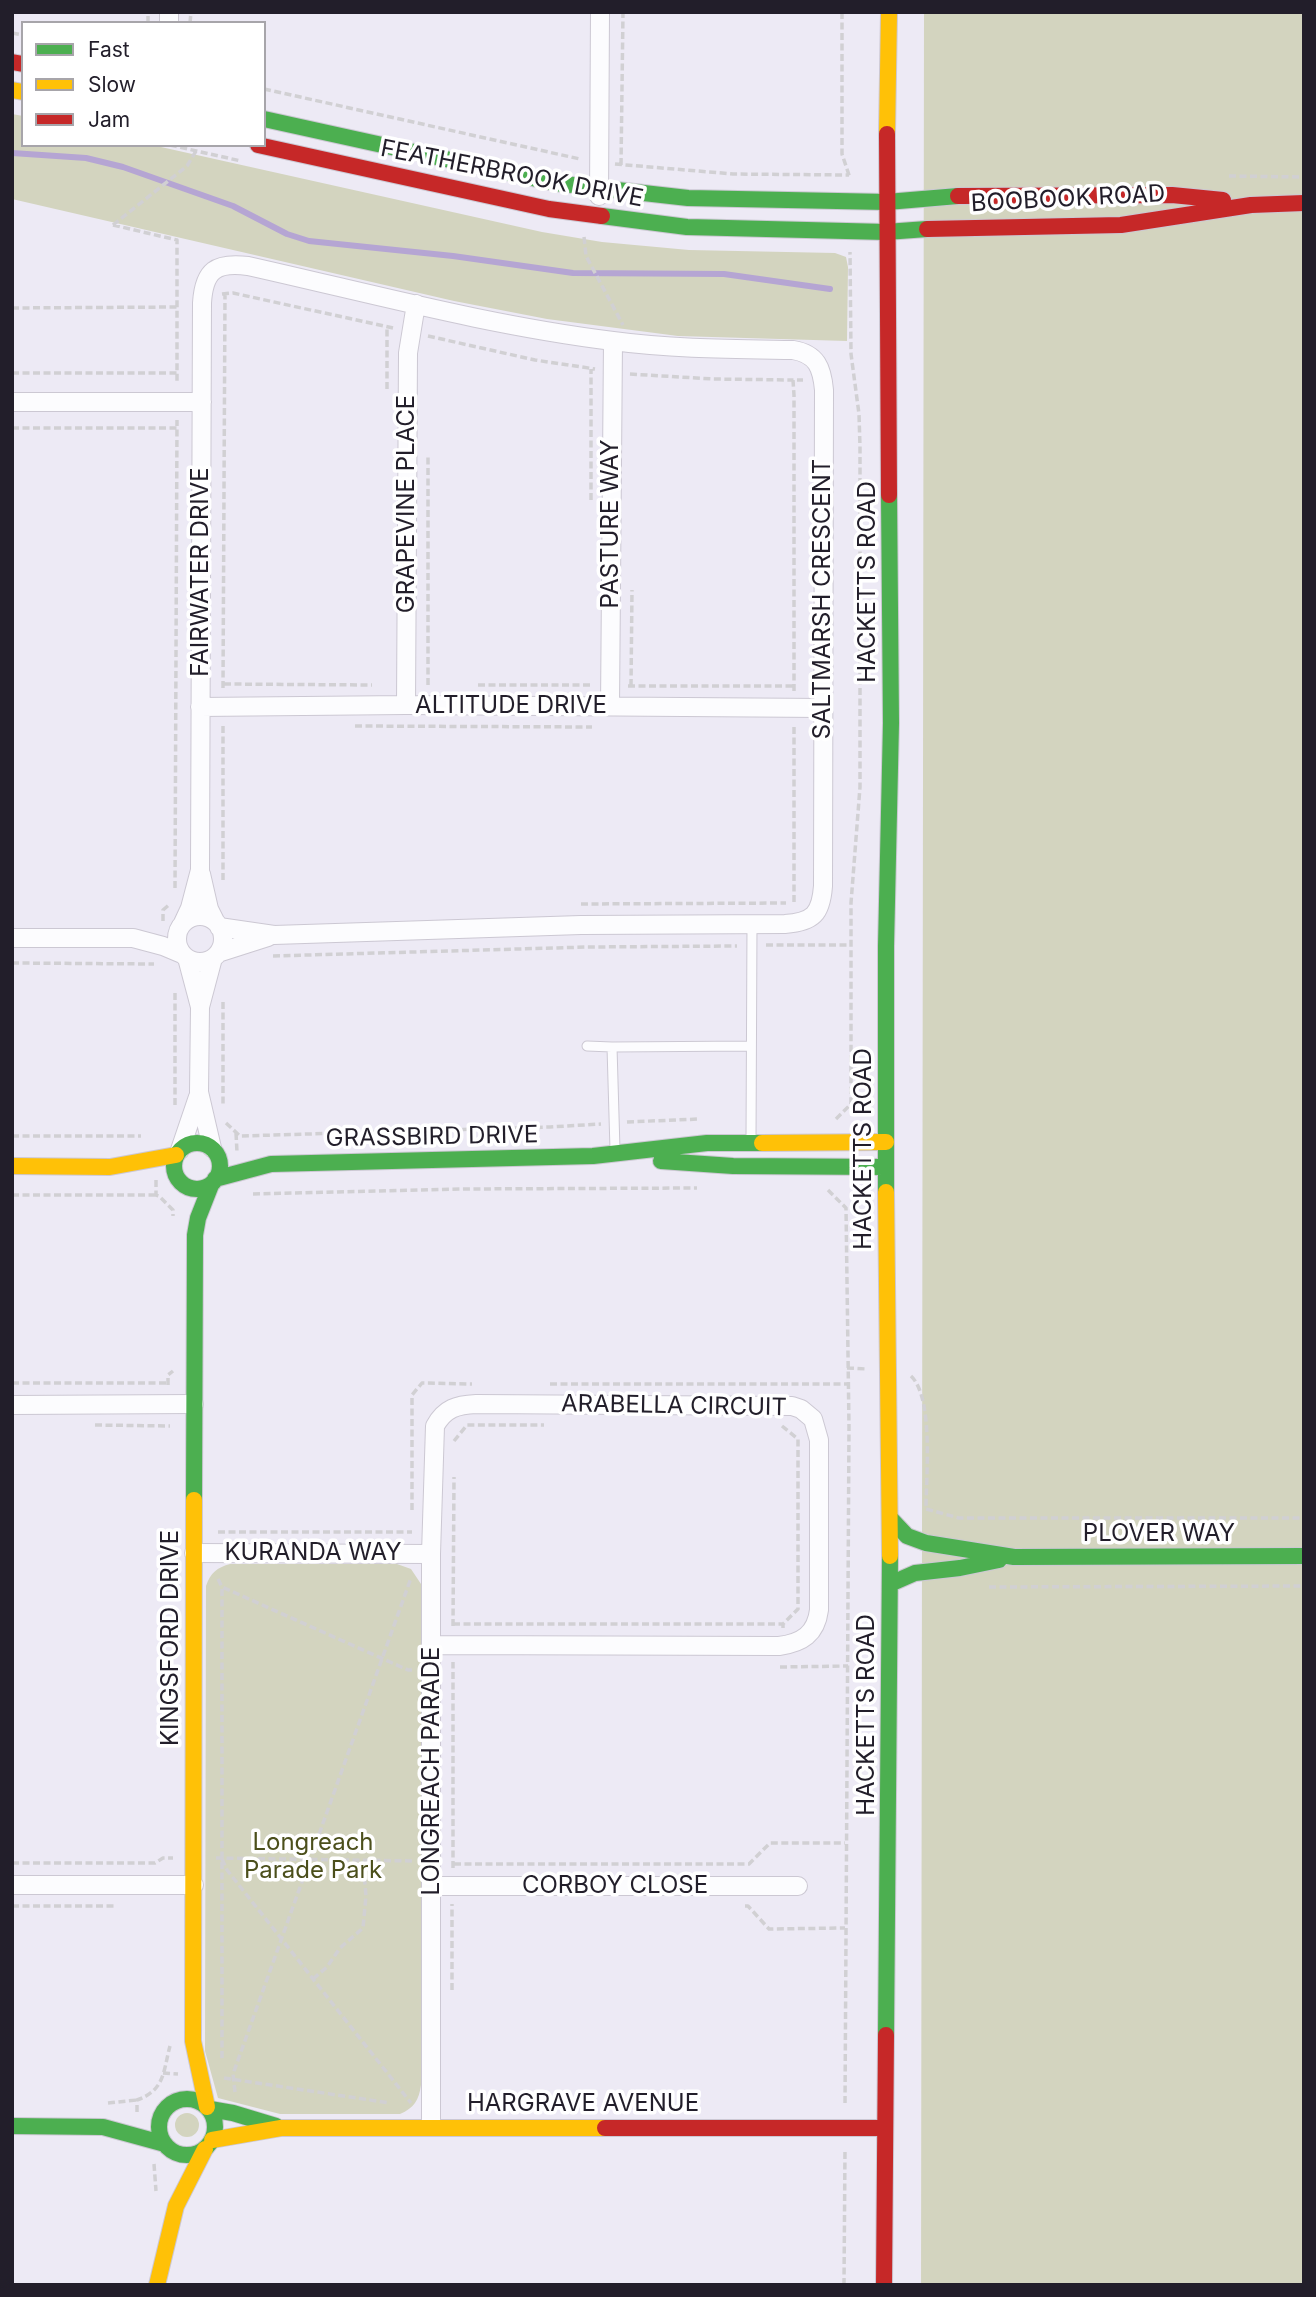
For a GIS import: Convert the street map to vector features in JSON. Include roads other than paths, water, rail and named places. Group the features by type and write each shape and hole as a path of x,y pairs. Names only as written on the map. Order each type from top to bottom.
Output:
{"street":[{"path":"598,217 600,12"},
{"name":"HACKETTS ROAD","path":"884,2285 890,1584 886,1167 886,946 891,723 891,510 886,232 889,12"},
{"name":"FEATHERBROOK DRIVE","path":"266,119 515,175 599,189 730,200 887,202"},
{"name":"FEATHERBROOK DRIVE","path":"266,147 493,198 598,217 687,227 886,232"},
{"name":"BOOBOOK ROAD","path":"887,202 941,196 1171,195 1251,205"},
{"name":"BOOBOOK ROAD","path":"886,232 952,227 1121,225 1251,205 1304,203"},
{"name":"FAIRWATER DRIVE","path":"217,924 209,909 200,870 202,300 209,275 214,268 227,264 248,266 416,304"},
{"path":"416,304 613,341"},
{"name":"GRAPEVINE PLACE","path":"406,705 408,353 416,304"},
{"name":"PASTURE WAY","path":"610,706 613,341"},
{"name":"SALTMARSH CRESCENT","path":"613,341 802,352 814,358 821,370 822,897 814,915 804,922 752,924"},
{"path":"12,402 202,402"},
{"name":"ALTITUDE DRIVE","path":"200,707 406,705 823,708"},
{"name":"FAIRWATER DRIVE","path":"182,924 190,908 200,870"},
{"path":"132,939 182,924 189,918 202,916 217,924 274,935 581,925 752,924"},
{"path":"182,924 176,940 185,956 200,1007"},
{"path":"12,1166 110,1167 198,1189 213,1182 220,1167 199,1092 200,1007 223,940 217,924"},
{"path":"12,938 132,939 163,946 200,962 274,935"},
{"path":"182,1183 174,1168 199,1092"},
{"name":"GRASSBIRD DRIVE","path":"214,1151 271,1164 593,1156 707,1143 886,1142"},
{"path":"110,1167 178,1152 186,1145 199,1143 214,1151"},
{"name":"GRASSBIRD DRIVE","path":"593,1156 733,1166 886,1167"},
{"name":"GRASSBIRD DRIVE","path":"213,1182 271,1164"},
{"name":"KINGSFORD DRIVE","path":"209,2108 193,2041 194,1404 195,1236 198,1218 213,1182"},
{"name":"KINGSFORD DRIVE","path":"182,1183 195,1236"},
{"path":"12,1405 194,1404"},
{"name":"ARABELLA CIRCUIT","path":"432,1645 783,1645 798,1642 810,1634 818,1619 819,1610 819,1440 816,1425 801,1409 777,1405 477,1404 452,1408 440,1417"},
{"name":"LONGREACH PARADE","path":"431,2127 431,1554 433,1436 440,1417"},
{"name":"PLOVER WAY","path":"890,1518 907,1536 926,1543 1014,1557 1304,1556"},
{"name":"KURANDA WAY","path":"194,1553 431,1554"},
{"name":"PLOVER WAY","path":"890,1584 899,1576 909,1573 959,1568 1014,1557"},
{"path":"12,1885 194,1885"},
{"name":"CORBOY CLOSE","path":"432,1886 798,1886"},
{"name":"KINGSFORD DRIVE","path":"168,2106 179,2092 193,2041"},
{"path":"103,2127 144,2116 189,2099 202,2102 209,2108 216,2125 209,2145 176,2206 157,2285"},
{"path":"168,2106 159,2126 173,2175 176,2206"},
{"name":"HARGRAVE AVENUE","path":"209,2108 281,2128"},
{"path":"12,2126 103,2127 166,2145 178,2154 185,2155 192,2155 209,2145"},
{"name":"HARGRAVE AVENUE","path":"209,2145 281,2128 885,2128"}],"lane":[{"path":"751,1142 752,924"},
{"path":"587,1046 751,1046"},
{"path":"612,1047 615,1154"}],"waterway":[{"path":"12,153 86,158 123,167 233,206 287,234 309,241 453,256 573,273 724,274 830,289"}],"park label":[{"name":"Longreach Parade Park","path":"313,1857"}]}
